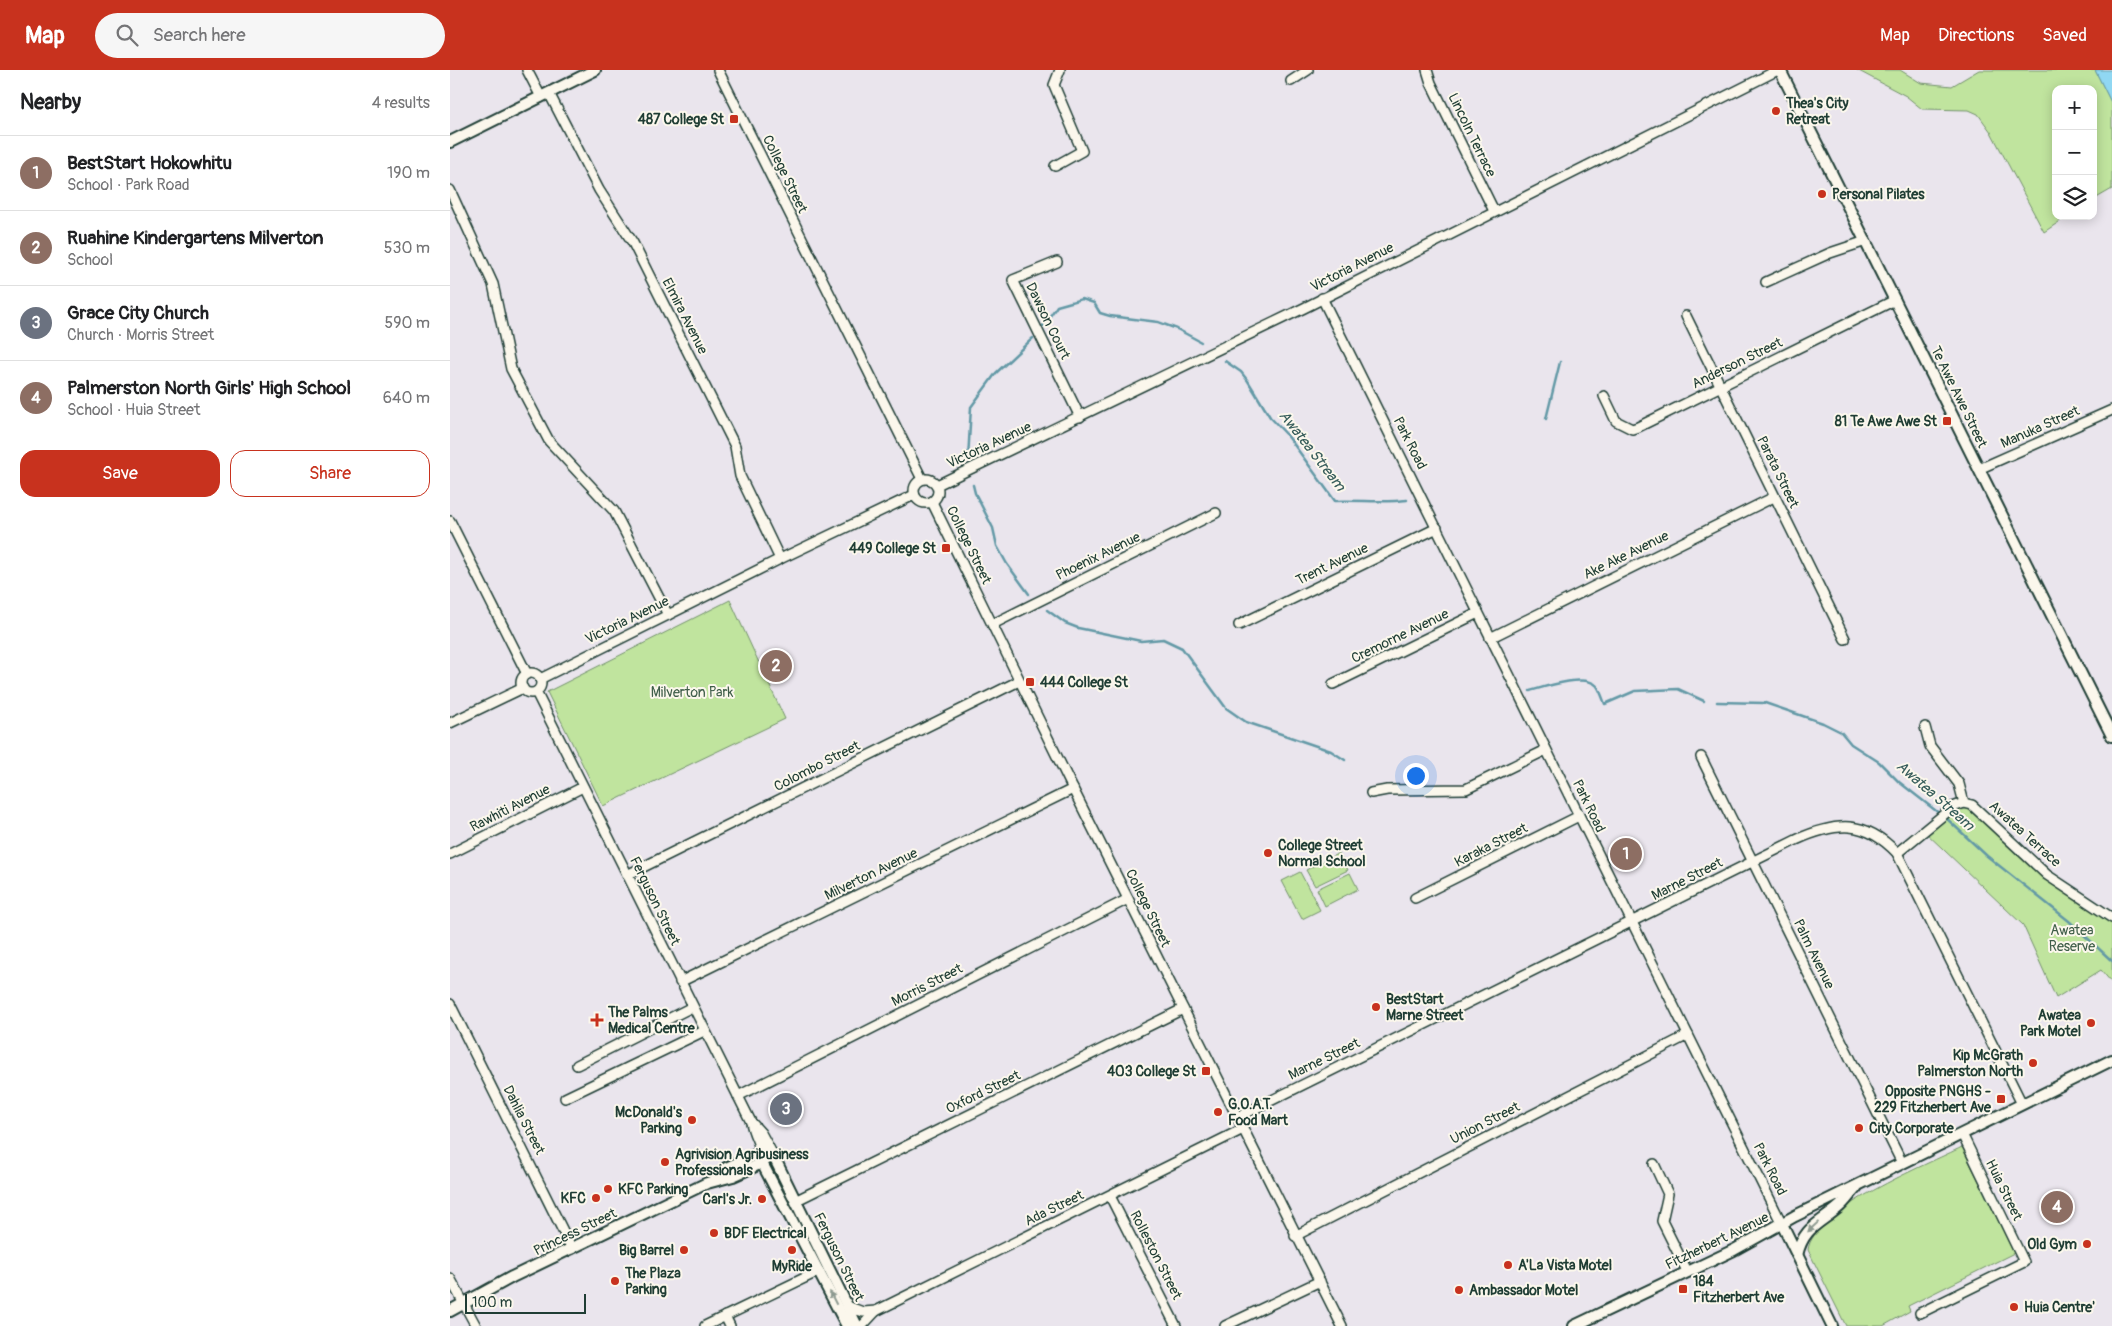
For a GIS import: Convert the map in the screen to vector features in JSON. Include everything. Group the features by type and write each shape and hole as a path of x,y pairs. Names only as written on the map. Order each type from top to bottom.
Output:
{"main road":[{"path":"450,142 595,70"},
{"name":"Te Awe Awe Street","path":"1779,70 2112,736"},
{"name":"Fitzherbert Avenue","path":"1574,1326 2112,1060"},
{"path":"762,1152 773,1155"},
{"name":"Princess Street","path":"713,1180 726,1168 762,1152"},
{"name":"Ferguson Street","path":"773,1155 797,1200 857,1326"},
{"name":"Princess Street","path":"450,1311 713,1180 733,1176 762,1163"},
{"name":"Ferguson Street","path":"762,1163 847,1326"},
{"path":"1797,1255 1800,1241 1810,1229 1840,1206 1859,1185"},
{"name":"Park Road","path":"1782,1224 1832,1326"}],"street":[{"name":"Elmira Avenue","path":"527,70 545,95 599,190 633,243 735,446 740,476 780,559"},
{"name":"College Street","path":"718,70 922,479"},
{"path":"1056,166 1082,151 1054,85 1060,70"},
{"path":"1291,81 1308,70"},
{"name":"Lincoln Terrace","path":"1427,70 1431,83 1494,212"},
{"name":"Victoria Avenue","path":"937,485 1322,298 1779,70"},
{"path":"450,190 493,284 511,369 548,441 614,511 668,615"},
{"path":"1766,282 1830,253 1866,241"},
{"name":"Dawson Court","path":"1057,262 1013,280 1080,417"},
{"name":"Park Road","path":"1322,298 1782,1224"},
{"name":"Anderson Street","path":"1604,396 1616,422 1632,429 1895,300"},
{"name":"Parata Street","path":"1686,316 1845,638"},
{"name":"Manuka Street","path":"1979,469 2112,410"},
{"path":"922,479 931,479 937,485 938,493 932,502 923,503 914,495 914,486 922,479"},
{"name":"Victoria Avenue","path":"540,679 780,559 914,495"},
{"name":"Ake Ake Avenue","path":"1490,638 1774,497"},
{"name":"College Street","path":"932,502 1182,1009 1342,1326"},
{"name":"Phoenix Avenue","path":"993,624 1216,513"},
{"path":"450,520 527,674"},
{"name":"Trent Avenue","path":"1239,625 1437,528"},
{"name":"Cremorne Avenue","path":"1333,684 1478,614"},
{"path":"523,688 528,692 536,692 540,686 540,679 534,674 527,674"},
{"path":"523,688 523,679 527,674"},
{"name":"Colombo Street","path":"627,875 1019,681"},
{"path":"450,723 523,688"},
{"name":"Ferguson Street","path":"536,692 704,1031 751,1122 761,1133 773,1155"},
{"path":"1897,853 1953,807 1964,803 1960,784 1930,746 1924,727"},
{"path":"1371,793 1388,790 1466,790 1546,750"},
{"name":"Palm Avenue","path":"1701,757 1902,1163"},
{"name":"Rawhiti Avenue","path":"450,854 583,787"},
{"name":"Milverton Avenue","path":"680,982 1073,789"},
{"name":"Awatea Terrace","path":"1964,803 1972,805 2047,875 2112,918"},
{"name":"Karaka Street","path":"1416,898 1579,816"},
{"name":"Marne Street","path":"1238,1117 1816,831 1837,826 1855,827 1872,833 1886,841 1897,853 2022,1104"},
{"name":"Morris Street","path":"738,1096 1128,899"},
{"name":"Dahlia Street","path":"450,1004 572,1249"},
{"path":"577,1066 692,1007"},
{"name":"Oxford Street","path":"797,1200 1182,1009"},
{"path":"565,1098 704,1031"},
{"name":"Union Street","path":"1295,1236 1688,1035"},
{"name":"Ferguson Street","path":"751,1122 752,1133 762,1152 762,1163"},
{"name":"Ada Street","path":"862,1326 876,1310 1243,1129"},
{"name":"Huia Street","path":"1920,1313 2024,1262 1962,1134"},
{"name":"Princess Street","path":"762,1163 773,1155"},
{"path":"1654,1164 1668,1194 1662,1221 1687,1271"},
{"name":"Rolleston Street","path":"1110,1196 1176,1326"},
{"path":"705,1326 819,1271"},
{"path":"450,1278 476,1326"},
{"path":"1225,1326 1320,1281"},
{"path":"847,1306 862,1312 876,1310"},
{"path":"725,1316 730,1326"}],"green space":[{"path":"1857,70 1900,70 1921,83 1952,86 1979,70 2095,70 2112,104 2112,189 2097,198 2097,85 2052,85 2052,220 2062,220 2044,232 1991,132 1978,114 1969,110 1922,109 1906,96"},
{"name":"Milverton Park","path":"730,600 785,719 603,806 547,692"},
{"name":"Awatea Reserve","path":"1964,803 2047,875 2112,918 2112,983 2101,970 2056,998 2023,925 1924,831"},
{"path":"1339,853 1348,870 1315,886 1306,870"},
{"path":"1300,872 1320,910 1302,919 1282,881"},
{"path":"1350,873 1358,889 1325,906 1317,889"},
{"path":"1962,1147 2014,1253 1908,1306 1910,1311 1883,1326 1846,1326 1808,1250 1814,1235 1829,1220 1874,1190"}],"water":[{"path":"2095,70 2112,70 2112,104"}],"waterway":[{"path":"1043,326 1057,306 1082,299 1094,303 1100,313 1158,322 1177,329 1201,342"},
{"name":"Awatea Stream","path":"968,459 971,407 996,373 1033,338"},
{"name":"Awatea Stream","path":"1225,361 1241,372 1270,417 1287,435 1335,501 1407,500"},
{"path":"1546,419 1560,362"},
{"name":"Awatea Stream","path":"973,485 975,493 993,528 997,546 1007,564 1029,594"},
{"name":"Awatea Stream","path":"1047,610 1065,623 1078,628 1141,641 1163,639 1182,648 1226,708 1246,722 1331,751 1345,760"},
{"name":"Awatea Stream","path":"1530,691 1564,682 1583,681 1591,682 1597,686 1605,704 1635,691 1678,689 1704,701"},
{"name":"Awatea Stream","path":"1717,702 1765,703 1823,723 1841,732 1851,744 1879,762 1899,782 1940,814"},
{"name":"Awatea Stream","path":"1945,817 1987,856 2069,921 2112,961"}],"place":[{"name":"Thea's City Retreat","path":"1776,111"},
{"name":"487 College St","path":"734,119"},
{"name":"Personal Pilates","path":"1822,194"},
{"name":"81 Te Awe Awe St","path":"1947,421"},
{"name":"449 College St","path":"946,548"},
{"name":"Ruahine Kindergartens Milverton","path":"776,666"},
{"name":"444 College St","path":"1030,682"},
{"name":"College Street Normal School","path":"1268,853"},
{"name":"BestStart Hokowhitu","path":"1626,854"},
{"name":"BestStart Marne Street","path":"1376,1007"},
{"name":"The Palms Medical Centre","path":"597,1020"},
{"name":"Awatea Park Motel","path":"2091,1023"},
{"name":"Kip McGrath Palmerston North","path":"2033,1063"},
{"name":"403 College St","path":"1206,1071"},
{"name":"Opposite PNGHS - 229 Fitzherbert Ave","path":"2001,1099"},
{"name":"Grace City Church","path":"786,1109"},
{"name":"G.O.A.T. Food Mart","path":"1218,1112"},
{"name":"McDonald's Parking","path":"692,1120"},
{"name":"City Corporate","path":"1859,1128"},
{"name":"Agrivision Agribusiness Professionals","path":"665,1162"},
{"name":"KFC Parking","path":"608,1189"},
{"name":"KFC","path":"596,1198"},
{"name":"Carl's Jr.","path":"762,1199"},
{"name":"Palmerston North Girls' High School","path":"2057,1207"},
{"name":"BDF Electrical","path":"714,1233"},
{"name":"Old Gym","path":"2087,1244"},
{"name":"Big Barrel","path":"684,1250"},
{"name":"MyRide","path":"792,1250"},
{"name":"A'La Vista Motel","path":"1508,1265"},
{"name":"The Plaza Parking","path":"615,1281"},
{"name":"184 Fitzherbert Ave","path":"1683,1289"},
{"name":"Ambassador Motel","path":"1459,1290"},
{"name":"Huia Centre'","path":"2014,1307"}]}
